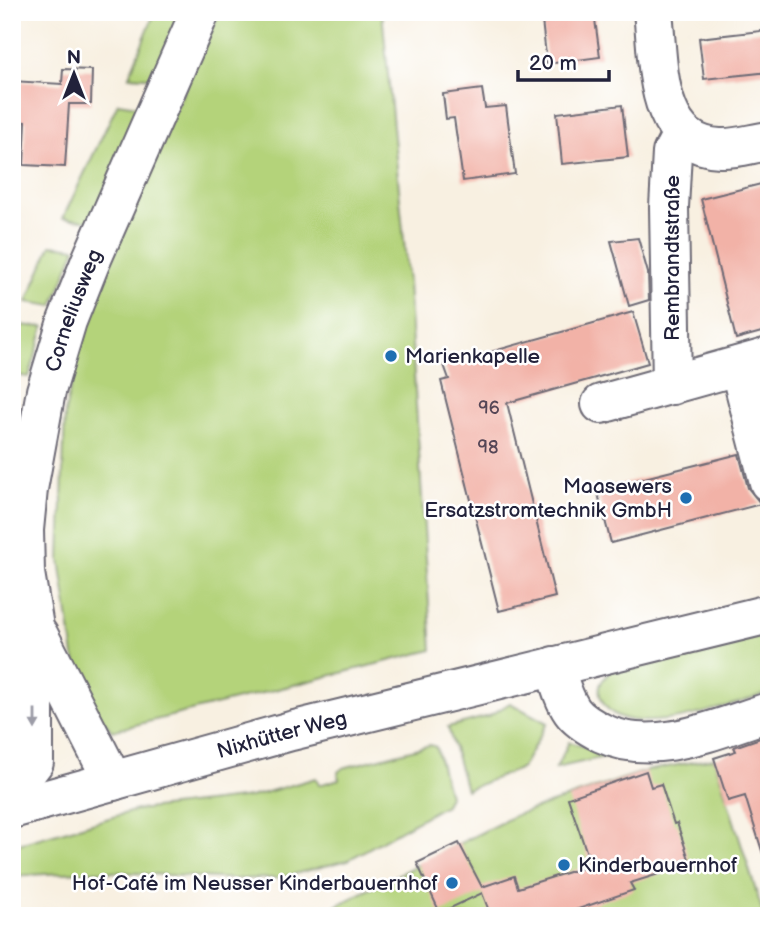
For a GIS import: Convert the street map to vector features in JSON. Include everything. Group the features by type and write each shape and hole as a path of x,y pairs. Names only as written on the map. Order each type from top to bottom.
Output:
{"street":[{"name":"Corneliusweg","path":"12,791 34,762 34,627 25,573 24,530 28,489 46,391 66,321 200,12"},
{"path":"653,12 665,106 670,121 682,134 700,144 721,148 769,141"},
{"name":"Rembrandtstraße","path":"672,385 669,207 672,153 682,134"},
{"path":"601,404 754,361 769,482"},
{"name":"Nixhütter Weg","path":"12,810 291,731 769,614"},
{"name":"Corneliusweg","path":"34,627 113,781"},
{"path":"554,666 573,712 590,728 619,741 645,744 681,739 769,712"}],"green space":[{"path":"155,12 188,12 159,78 129,76"},
{"path":"220,12 382,12 408,283 432,650 112,731 89,704 74,656 60,560 65,412 90,296"},
{"path":"118,103 144,107 90,221 63,218"},
{"path":"51,245 76,248 53,306 27,302"},
{"path":"18,325 44,327 29,377 12,375 12,342"},
{"path":"769,631 769,693 706,712 655,721 632,720 614,714 600,695 603,680 613,669"},
{"path":"510,703 547,723 522,768 466,790 448,727 489,716"},
{"path":"569,742 613,755 556,768"},
{"path":"430,745 436,747 449,796 445,805 348,860 279,878 233,879 98,871 12,876 12,846 137,810 250,797 316,778 319,785 339,779 338,772 343,768"},
{"path":"714,758 763,913 761,916 302,916 332,908 516,815 646,771"}],"building":[{"path":"541,12 594,12 600,57 547,64"},
{"path":"769,30 769,72 704,79 699,38"},
{"path":"63,69 92,70 91,104 69,104 65,167 24,165 26,122 12,121 12,81 62,84"},
{"path":"482,89 485,108 506,106 515,174 463,181 454,118 446,119 443,94"},
{"path":"622,105 628,157 562,164 557,113"},
{"path":"769,182 769,212 763,214 769,238 769,330 736,339 701,199"},
{"path":"638,238 648,273 649,300 629,306 611,241"},
{"path":"633,312 648,363 507,403 555,597 499,611 441,381 449,379 444,365"},
{"path":"739,454 748,488 761,504 611,543 597,490"},
{"path":"769,735 769,853 763,854 745,796 728,801 714,758 736,751 734,747"},
{"path":"646,771 651,787 661,784 689,859 677,863 678,868 630,883 634,890 558,916 491,916 482,893 440,913 417,863 459,843 482,887 514,876 518,888 591,865 568,798"}],"place":[{"name":"Marienkapelle","path":"391,356"},
{"name":"Maasewers Ersatzstromtechnik GmbH","path":"686,498"},
{"name":"Kinderbauernhof","path":"564,865"},
{"name":"Hof-Café im Neusser Kinderbauernhof","path":"452,883"}]}
